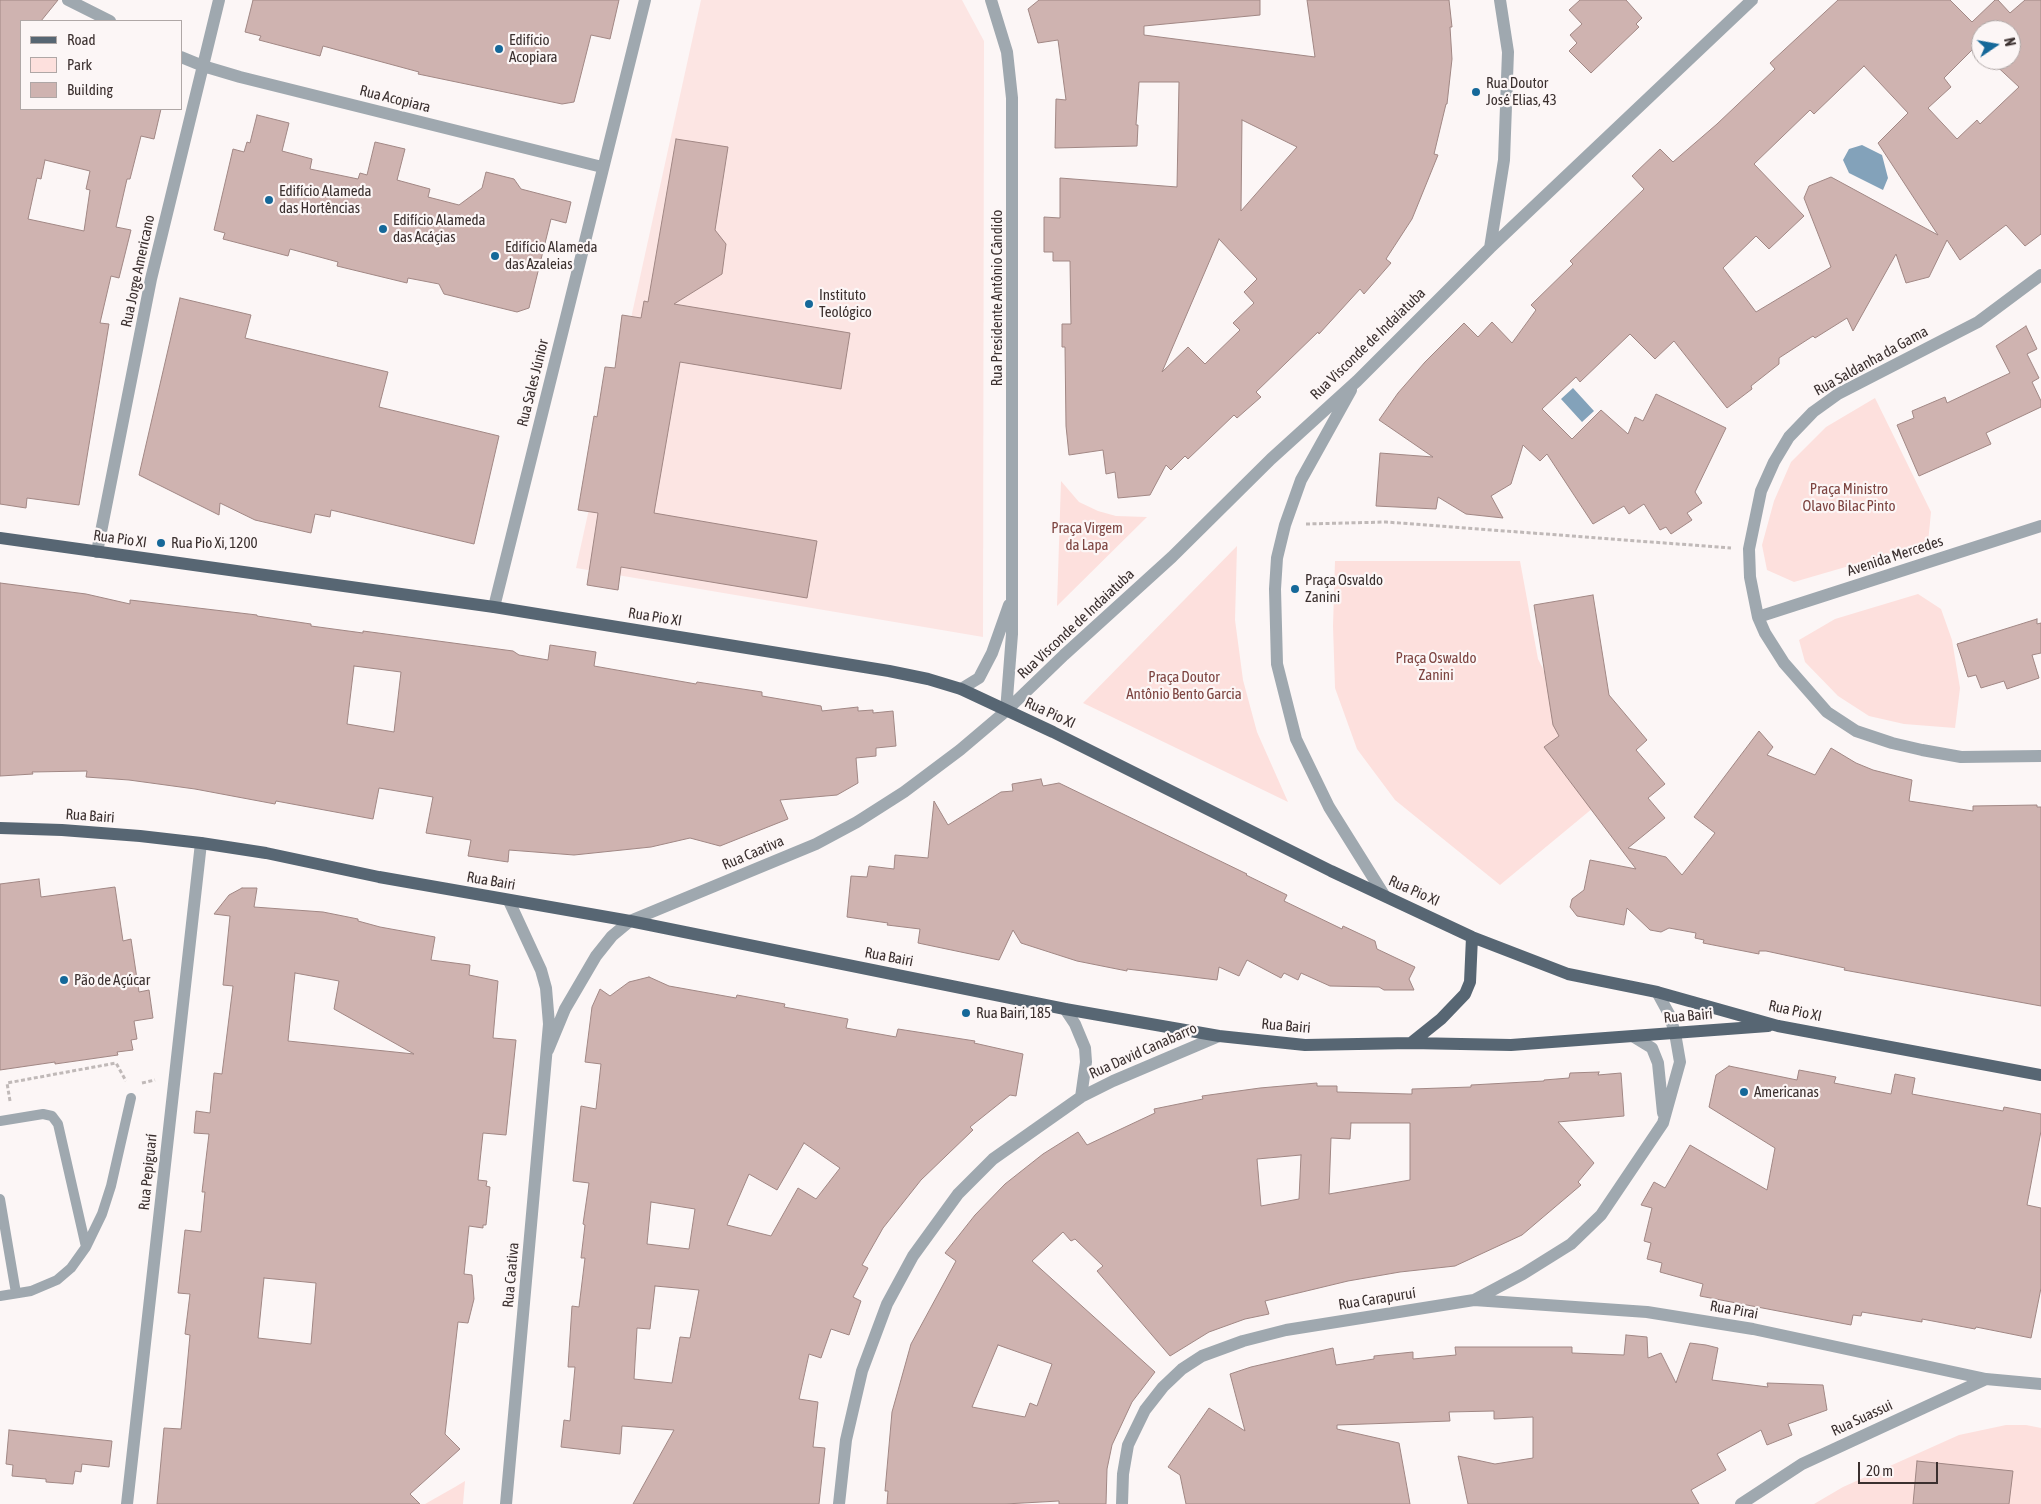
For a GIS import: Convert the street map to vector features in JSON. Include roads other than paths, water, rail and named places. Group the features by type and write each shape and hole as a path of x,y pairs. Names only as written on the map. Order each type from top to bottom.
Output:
{"main road":[{"name":"Rua Pio XI","path":"0,538 494,607 889,671 928,679 961,689 1472,937 1568,974 1657,992 1778,1026 2041,1075"},
{"name":"Rua Bairi","path":"0,828 62,830 201,843 266,853 379,878 630,921 1065,1009 1218,1036 1305,1045 1411,1043 1511,1045 1778,1026"},
{"path":"1411,1043 1441,1019 1465,994 1470,982 1472,937"}],"street":[{"path":"68,0 108,20"},
{"name":"Rua Jorge Americano","path":"97,552 151,279 219,0"},
{"name":"Rua Sales Júnior","path":"494,607 645,0"},
{"name":"Rua Presidente Antônio Cândido","path":"991,0 1007,52 1012,98 1014,332 1012,634 1006,711"},
{"path":"1490,248 1504,160 1508,52 1500,0"},
{"name":"Rua Visconde de Indaiatuba","path":"1006,711 1172,557 1271,459 1357,381 1490,248 1752,0"},
{"name":"Rua Acopiara","path":"182,58 203,66 602,167"},
{"name":"Rua Saldanha da Gama","path":"2041,275 1978,322 1838,394 1813,412 1789,437 1774,462 1762,491 1750,549 1750,577 1758,617 1765,634 1784,663 1826,712 1856,731 1892,744 1961,757 2041,756"},
{"path":"1357,381 1301,480 1285,525 1277,558 1275,589 1277,664 1296,740 1329,808 1384,895"},
{"name":"Avenida Mercedes","path":"1758,617 2041,526"},
{"name":"Rua Presidente Antônio Cândido","path":"961,689 979,678 992,652 1012,598"},
{"name":"Rua Caativa","path":"548,1050 565,1009 596,956 612,936 630,921 816,844 857,822 904,792 1006,711"},
{"name":"Rua Pepiguarí","path":"127,1504 201,843"},
{"name":"Rua Caativa","path":"506,1504 548,1050 548,1008 541,970 509,901"},
{"name":"Rua Carapuruí","path":"1122,1504 1123,1474 1128,1445 1145,1410 1163,1387 1182,1369 1202,1356 1243,1341 1286,1330 1474,1300 1523,1274 1571,1244 1602,1215 1663,1123 1680,1062 1675,1033 1669,1014 1657,992"},
{"name":"Rua David Canabarro","path":"1065,1009 1080,1034 1085,1048 1086,1062 1081,1097"},
{"name":"Rua David Canabarro","path":"838,1504 846,1440 862,1371 887,1304 913,1256 958,1194 993,1159 1081,1097 1113,1081 1218,1036"},
{"path":"1634,1037 1652,1048 1658,1063 1663,1123"},
{"name":"Rua Pirai","path":"1474,1300 1647,1312 1753,1330 1986,1379 2041,1384"},
{"name":"Rua Suassui","path":"1741,1504 1756,1499 1802,1464 1986,1379"}],"lane":[{"path":"0,1296 31,1291 57,1280 71,1268 86,1247 102,1214 111,1186 131,1098"},
{"path":"0,1121 43,1114 52,1116 58,1124 86,1247"},
{"path":"0,1199 16,1293"}],"water":[{"path":"1862,145 1882,155 1888,178 1883,190 1849,173 1843,160 1849,149"},
{"path":"1573,388 1594,411 1582,422 1561,399"}],"place":[{"name":"Edifício Acopiara","path":"499,49"},
{"name":"Rua Doutor José Elias, 43","path":"1476,92"},
{"name":"Edifício Alameda das Hortências","path":"269,200"},
{"name":"Edifício Alameda das Acáçias","path":"383,229"},
{"name":"Edifício Alameda das Azaleias","path":"495,256"},
{"name":"Instituto Teológico","path":"809,304"},
{"name":"Rua Pio Xi, 1200","path":"161,543"},
{"name":"Praça Osvaldo Zanini","path":"1295,589"},
{"name":"Pão de Açúcar","path":"64,980"},
{"name":"Rua Bairi, 185","path":"966,1013"},
{"name":"Americanas","path":"1744,1092"}],"park label":[{"name":"Praça Ministro Olavo Bilac Pinto","path":"1849,498"},
{"name":"Praça Virgem da Lapa","path":"1087,536"},
{"name":"Praça Oswaldo Zanini","path":"1436,666"},
{"name":"Praça Doutor Antônio Bento Garcia","path":"1184,686"}]}
